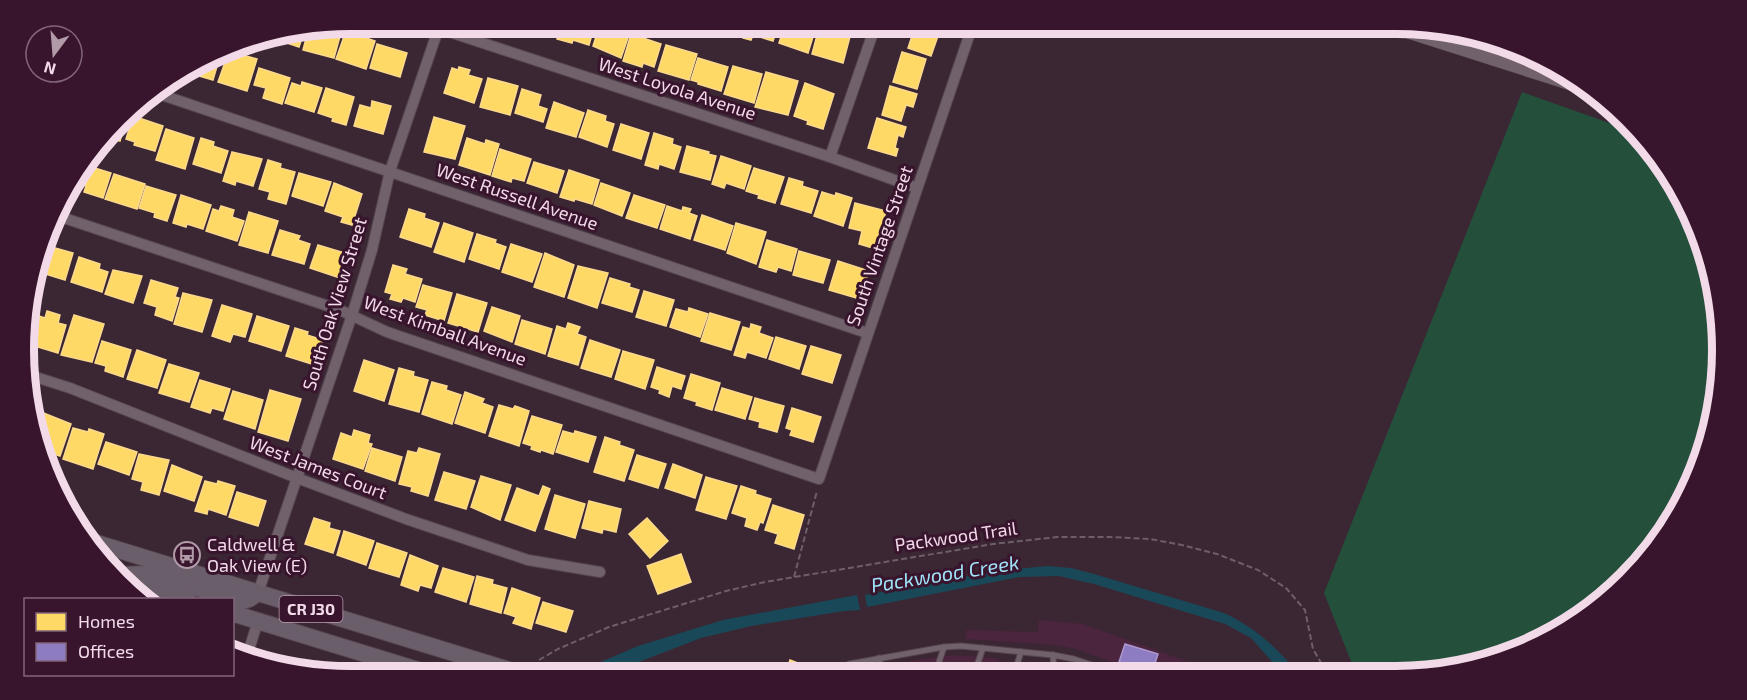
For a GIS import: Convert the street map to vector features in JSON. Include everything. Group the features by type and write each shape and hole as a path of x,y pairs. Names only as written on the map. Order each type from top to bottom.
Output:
{"main road":[{"name":"CR J30","path":"102,545 495,666"},
{"path":"129,575 148,574 232,598"},
{"path":"140,585 182,598"},
{"path":"234,598 249,600 258,593"},
{"name":"CR J30","path":"234,614 404,666"}],"street":[{"name":"South Oak View Street","path":"258,593 352,315 372,249 390,171 437,34"},
{"name":"West Loyola Avenue","path":"464,34 917,188"},
{"path":"830,157 873,34"},
{"name":"South Vintage Street","path":"819,479 970,34"},
{"path":"1434,37 1518,59 1539,68"},
{"name":"West Russell Avenue","path":"164,96 867,333"},
{"name":"West Kimball Avenue","path":"64,218 352,315 387,332 819,479"},
{"name":"West James Court","path":"36,377 70,388 406,519 528,560 600,572"},
{"path":"249,649 258,621"}],"lane":[{"path":"937,666 944,647"},
{"path":"844,666 944,647 983,648 1053,655 1095,666"},
{"path":"977,666 983,648"},
{"path":"1017,666 1021,652"},
{"path":"1053,655 1054,666"},
{"path":"879,658 880,666"}],"path":[{"path":"794,577 815,505 819,479"},
{"name":"Packwood Trail","path":"539,660 558,649 609,627 726,591 765,582 952,550 1058,537 1110,537 1150,539 1171,543 1217,554 1258,570 1286,588 1305,610 1313,649 1323,666"}],"shaded area":[{"path":"1039,620 1083,624 1201,666 1123,666 1076,649 1055,645 966,639 966,630 1038,632"},
{"path":"952,655 996,658 1003,663 1003,666 878,666"},
{"path":"1033,663 1060,666 1027,666"}],"green space":[{"path":"1522,92 1620,127 1647,158 1680,210 1702,268 1710,309 1712,371 1702,432 1680,490 1670,508 1648,540 1623,569 1589,600 1537,633 1479,655 1418,665 1353,666 1324,593"}],"water":[{"name":"Packwood Creek","path":"1047,566 1071,568 1224,613 1264,639 1291,666 1276,666 1251,638 1225,624 1094,584 1059,576 1019,577 867,607 865,595 996,571"},
{"name":"Packwood Creek","path":"857,595 860,610 751,626 701,638 628,666 592,666 638,646 723,620"}],"building: Homes":[{"path":"340,34 334,58 303,50 306,38"},
{"path":"345,34 355,34 375,41 366,69 336,59"},
{"path":"559,34 592,34 589,45 573,40 572,43 557,39"},
{"path":"597,34 629,34 621,58 593,46"},
{"path":"631,34 661,44 654,67 643,63 642,67 623,61"},
{"path":"744,34 775,34 773,41 753,35 751,40 743,38"},
{"path":"782,34 814,34 808,53 779,43"},
{"path":"817,34 851,34 843,63 812,54"},
{"path":"913,34 939,34 931,56 908,48"},
{"path":"302,38 299,47 284,42"},
{"path":"377,44 407,53 400,77 370,68"},
{"path":"666,45 697,54 689,80 658,71"},
{"path":"902,52 926,59 917,89 893,82"},
{"path":"241,54 257,59 247,91 218,82 226,60"},
{"path":"698,58 728,67 721,91 691,80"},
{"path":"218,64 213,80 199,76 200,73"},
{"path":"733,66 762,74 754,103 724,94"},
{"path":"459,67 470,70 468,75 482,79 474,103 444,93 452,68 458,70"},
{"path":"259,68 290,78 282,104 263,98 266,88 254,85"},
{"path":"766,72 798,81 788,115 755,107"},
{"path":"488,78 518,86 510,115 480,107"},
{"path":"302,82 322,88 314,112 285,103 292,83 301,86"},
{"path":"805,83 834,94 823,129 807,124 808,121 794,116"},
{"path":"890,86 917,94 913,107 906,105 901,121 882,115"},
{"path":"326,88 354,97 346,125 332,121 333,118 318,113"},
{"path":"522,89 541,95 538,106 547,109 543,122 515,113"},
{"path":"372,101 391,106 383,134 354,126 360,105 371,108"},
{"path":"554,102 584,113 576,137 546,128"},
{"path":"588,110 606,116 605,121 614,124 607,147 579,137"},
{"path":"137,117 163,126 155,151 134,145 135,142 126,139 131,124"},
{"path":"434,117 465,126 455,159 424,152"},
{"path":"877,118 906,127 903,137 898,135 896,156 868,148"},
{"path":"621,124 649,133 641,159 613,150"},
{"path":"166,129 194,138 185,169 156,160"},
{"path":"123,131 120,141 115,140"},
{"path":"654,133 673,139 672,144 681,147 674,169 659,164 658,169 645,165"},
{"path":"201,138 214,142 213,146 228,151 221,173 193,164"},
{"path":"467,138 485,144 486,140 499,144 490,175 459,165"},
{"path":"687,146 716,156 710,180 680,172"},
{"path":"500,149 531,159 524,181 512,178 511,182 492,176"},
{"path":"232,152 262,159 253,186 236,181 235,185 223,181"},
{"path":"721,156 751,166 744,189 726,183 724,188 712,184"},
{"path":"268,160 281,164 280,168 295,172 286,204 268,199 270,192 259,189"},
{"path":"534,162 564,171 557,193 527,183"},
{"path":"93,168 111,173 103,198 84,192 86,186 82,184"},
{"path":"754,168 784,177 775,203 758,198 759,195 746,191"},
{"path":"569,170 599,180 592,204 560,197"},
{"path":"299,173 331,182 323,206 292,196"},
{"path":"114,174 145,184 137,209 105,199"},
{"path":"789,178 803,182 802,186 818,191 811,213 781,204"},
{"path":"334,183 362,194 352,225 341,222 343,217 325,211"},
{"path":"601,183 630,193 622,216 594,205"},
{"path":"146,186 176,195 167,221 154,217 155,213 139,208"},
{"path":"822,192 852,198 843,226 814,216"},
{"path":"181,195 211,205 203,229 173,223"},
{"path":"634,195 665,205 657,228 626,218"},
{"path":"855,203 886,211 876,249 859,244 862,231 849,228"},
{"path":"221,206 234,210 232,217 244,221 237,241 206,231 213,209 219,211"},
{"path":"667,206 682,211 683,207 691,209 689,213 697,216 690,239 660,229"},
{"path":"409,209 425,214 424,218 439,223 431,247 400,237"},
{"path":"249,212 278,221 268,253 239,245"},
{"path":"702,215 733,226 725,250 694,240"},
{"path":"444,223 473,233 464,262 434,252"},
{"path":"736,223 766,232 756,264 727,253"},
{"path":"280,230 300,236 298,240 310,244 304,264 272,255"},
{"path":"477,234 496,240 495,243 506,247 499,269 469,259"},
{"path":"767,240 797,249 791,271 778,267 776,272 759,267"},
{"path":"511,244 542,254 532,282 502,272"},
{"path":"318,245 348,254 340,278 310,268"},
{"path":"52,247 73,253 65,280 44,274"},
{"path":"799,251 830,260 823,283 793,275"},
{"path":"545,253 574,265 564,297 534,287"},
{"path":"79,257 100,264 99,269 108,272 102,292 71,282"},
{"path":"838,261 869,271 860,299 829,290"},
{"path":"393,265 407,269 405,274 422,279 415,302 403,298 401,302 390,299 392,294 385,292"},
{"path":"578,266 608,273 597,308 568,298"},
{"path":"113,270 142,276 133,303 105,294"},
{"path":"610,278 630,284 629,287 639,290 632,312 602,303"},
{"path":"151,280 178,288 175,297 179,298 172,321 155,315 157,307 144,303"},
{"path":"423,285 452,293 444,321 425,315 427,310 416,307"},
{"path":"644,291 674,300 666,326 636,317"},
{"path":"183,293 212,300 202,332 174,324"},
{"path":"457,294 487,303 478,332 448,323"},
{"path":"222,305 252,314 245,337 233,334 230,342 212,336"},
{"path":"492,307 520,316 512,342 484,331"},
{"path":"689,308 708,314 700,337 670,327 676,309 688,312"},
{"path":"47,311 60,315 58,323 66,325 58,353 34,346 36,315 45,318"},
{"path":"710,313 740,322 731,350 701,341"},
{"path":"74,315 104,324 92,362 61,355"},
{"path":"257,316 289,326 281,351 249,341"},
{"path":"522,320 552,329 545,354 515,344"},
{"path":"568,323 580,327 577,334 586,337 578,365 548,356 557,326 566,329"},
{"path":"751,324 761,327 759,333 773,338 766,358 747,352 745,358 734,355 743,327 750,329"},
{"path":"295,328 323,340 315,365 286,356"},
{"path":"776,337 806,346 799,369 769,359"},
{"path":"590,340 620,350 611,377 581,368"},
{"path":"102,341 131,350 123,377 105,371 106,366 95,363"},
{"path":"811,346 841,355 832,383 802,374"},
{"path":"137,350 166,360 157,388 127,379"},
{"path":"623,351 654,360 645,389 615,379"},
{"path":"364,360 394,370 384,401 354,391"},
{"path":"169,364 199,373 189,402 159,393"},
{"path":"657,367 685,376 681,389 672,386 669,397 651,387"},
{"path":"399,368 414,372 413,376 428,380 419,412 389,404"},
{"path":"691,374 720,383 712,410 684,398"},
{"path":"200,380 230,389 223,411 212,408 210,413 191,407"},
{"path":"432,382 447,386 446,390 461,395 452,424 422,414"},
{"path":"722,388 752,397 745,419 715,410"},
{"path":"270,390 301,399 288,441 258,432"},
{"path":"233,391 263,400 255,429 224,419"},
{"path":"465,392 484,399 482,403 493,407 485,433 455,423"},
{"path":"755,398 784,406 777,432 759,427 760,422 749,419"},
{"path":"499,405 513,409 515,406 529,411 519,446 489,436"},
{"path":"792,408 821,417 813,442 790,435 792,430 786,428"},
{"path":"41,412 71,424 60,456 52,454"},
{"path":"532,416 562,425 553,454 531,449 532,446 523,443"},
{"path":"73,428 88,432 89,429 104,434 93,469 63,459"},
{"path":"354,430 370,435 368,443 372,444 363,469 333,459 341,433 352,437"},
{"path":"563,431 574,434 575,431 596,437 588,462 556,452"},
{"path":"605,437 634,450 624,481 594,472"},
{"path":"106,442 137,452 129,475 98,464"},
{"path":"372,448 402,457 395,481 365,471"},
{"path":"419,448 440,454 428,496 411,491 412,487 399,484 408,451 417,453"},
{"path":"139,454 169,460 159,495 141,490 143,482 132,479"},
{"path":"637,455 666,464 658,488 629,479"},
{"path":"673,464 702,475 695,498 665,488"},
{"path":"172,465 202,477 194,501 164,491"},
{"path":"444,472 475,481 466,509 435,500"},
{"path":"481,476 511,485 500,520 471,507"},
{"path":"706,477 737,486 726,519 696,510"},
{"path":"205,481 217,484 218,481 235,486 226,515 208,509 207,514 195,511"},
{"path":"543,486 550,489 535,531 505,520 517,488 539,496"},
{"path":"741,486 771,499 763,523 760,522 757,530 745,526 747,518 732,513"},
{"path":"237,492 266,501 258,526 229,517"},
{"path":"555,495 585,504 575,538 545,529"},
{"path":"589,501 621,509 616,532 603,529 602,533 582,528"},
{"path":"773,505 804,515 794,549 775,543 778,534 765,530"},
{"path":"314,518 330,523 329,528 340,531 333,553 305,544"},
{"path":"647,518 668,541 650,558 629,534"},
{"path":"344,531 374,541 366,565 337,555"},
{"path":"377,543 407,553 399,577 369,568"},
{"path":"681,554 691,582 658,594 647,566"},
{"path":"410,555 438,566 431,588 420,585 418,591 401,585"},
{"path":"443,568 474,577 466,602 435,592"},
{"path":"477,576 493,580 492,584 507,588 501,613 470,604"},
{"path":"512,588 540,598 531,629 513,623 516,617 504,613"},
{"path":"543,602 573,611 566,632 536,623"},
{"path":"790,660 805,666 788,666"}],"building: Offices":[{"path":"1125,644 1158,654 1154,666 1132,666 1119,662"}],"place":[{"name":"Caldwell & Oak View (E)","path":"187,555"}]}
